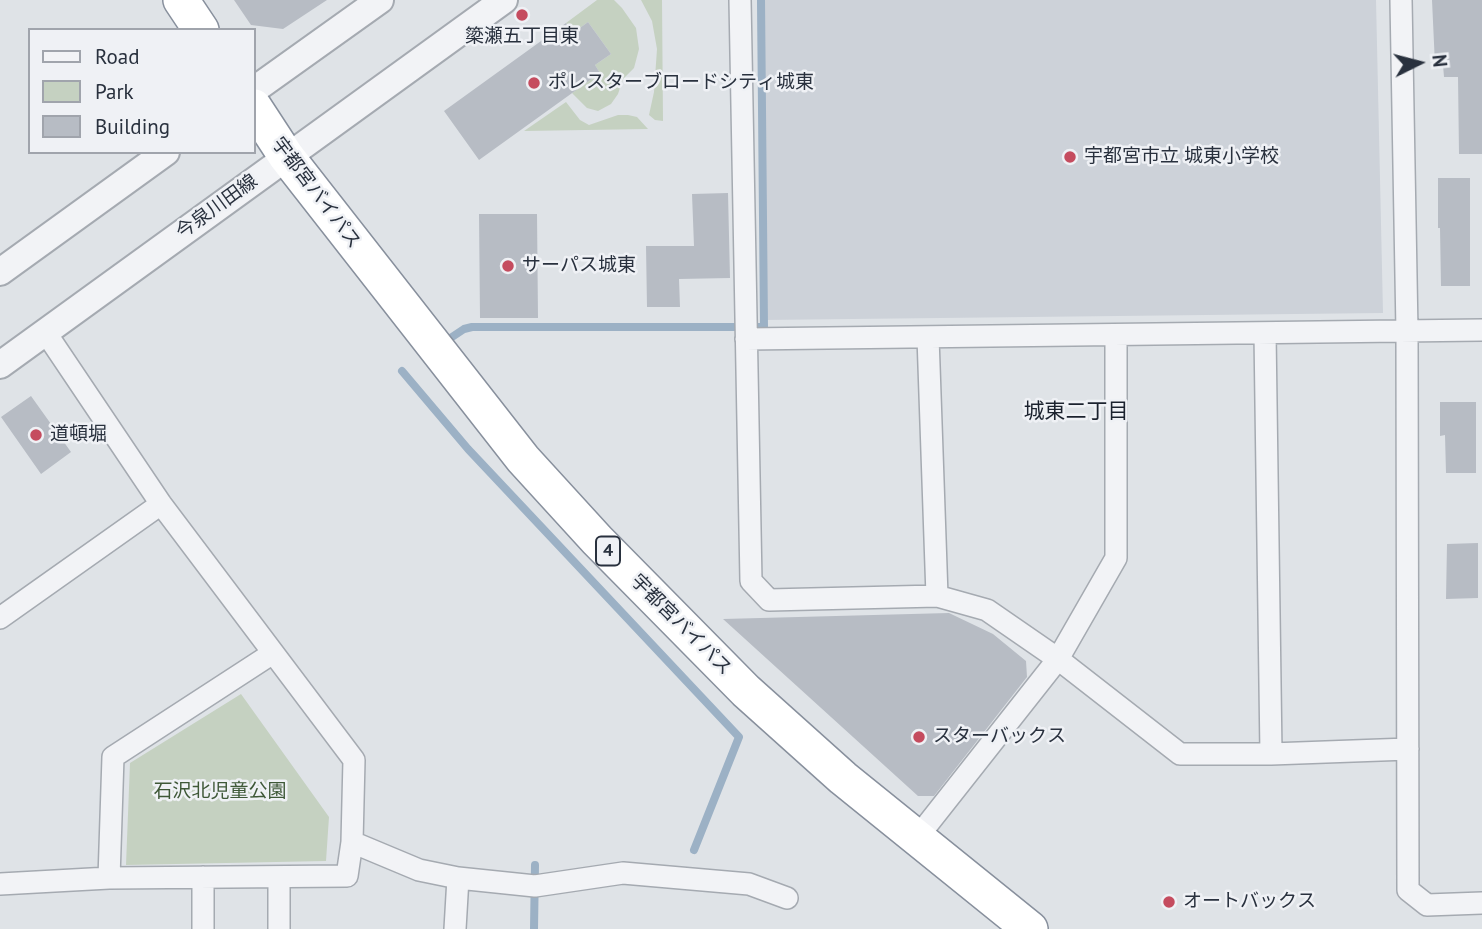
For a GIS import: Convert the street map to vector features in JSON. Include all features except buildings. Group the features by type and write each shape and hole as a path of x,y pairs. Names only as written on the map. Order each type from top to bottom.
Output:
{"highway":[{"path":"181,0 200,28"},
{"name":"宇都宮バイパス","path":"256,110 286,156 523,458 588,530 746,691 843,778 1030,929"}],"street":[{"path":"256,89 380,0"},
{"name":"今泉川田線","path":"0,365 504,0"},
{"path":"740,0 751,581 769,600 937,596 987,610 1058,659 1180,754 1408,749"},
{"path":"1401,0 1406,331 1408,890 1427,905 1482,903"},
{"path":"1,270 163,154"},
{"path":"746,339 1482,330"},
{"path":"0,884 110,878 347,876 352,842 354,760 160,504 46,333"},
{"path":"1265,333 1271,754"},
{"path":"916,839 1058,659 1116,558 1116,335"},
{"path":"928,337 937,596"},
{"path":"0,618 160,504"},
{"path":"110,878 113,757 273,653"},
{"path":"352,842 419,870 458,878 536,886 623,873 749,884 787,898"},
{"path":"203,877 203,929"},
{"path":"279,877 279,929"},
{"path":"454,929 458,878"}],"shaded area":[{"name":"宇都宮市立 城東小学校","path":"757,0 1376,0 1383,313 763,320"}],"green space":[{"path":"597,0 614,0 622,8 636,28 639,49 634,68 623,79 618,94 611,104 598,111 587,108 572,93 600,73 595,65 611,54 588,22 573,33 566,23"},
{"path":"641,0 662,0 663,121 655,120 649,115 654,92 657,49 652,21"},
{"path":"566,102 580,120 589,125 618,115 628,115 637,117 648,129 524,131"},
{"name":"石沢北児童公園","path":"241,694 329,817 326,861 126,865 130,763"}],"waterway":[{"path":"446,341 472,327 764,327 761,0"},
{"path":"402,371 468,449 739,737 694,850"},
{"path":"534,929 535,865"}],"place":[{"name":"簗瀬五丁目東","path":"522,15"},
{"name":"ポレスターブロードシティ城東","path":"534,83"},
{"name":"宇都宮市立 城東小学校","path":"1070,157"},
{"name":"サーパス城東","path":"508,266"},
{"name":"道頓堀","path":"36,435"},
{"name":"スターバックス","path":"919,737"},
{"name":"オートバックス","path":"1169,902"}],"district":[{"name":"城東二丁目","path":"1076,412"}]}
